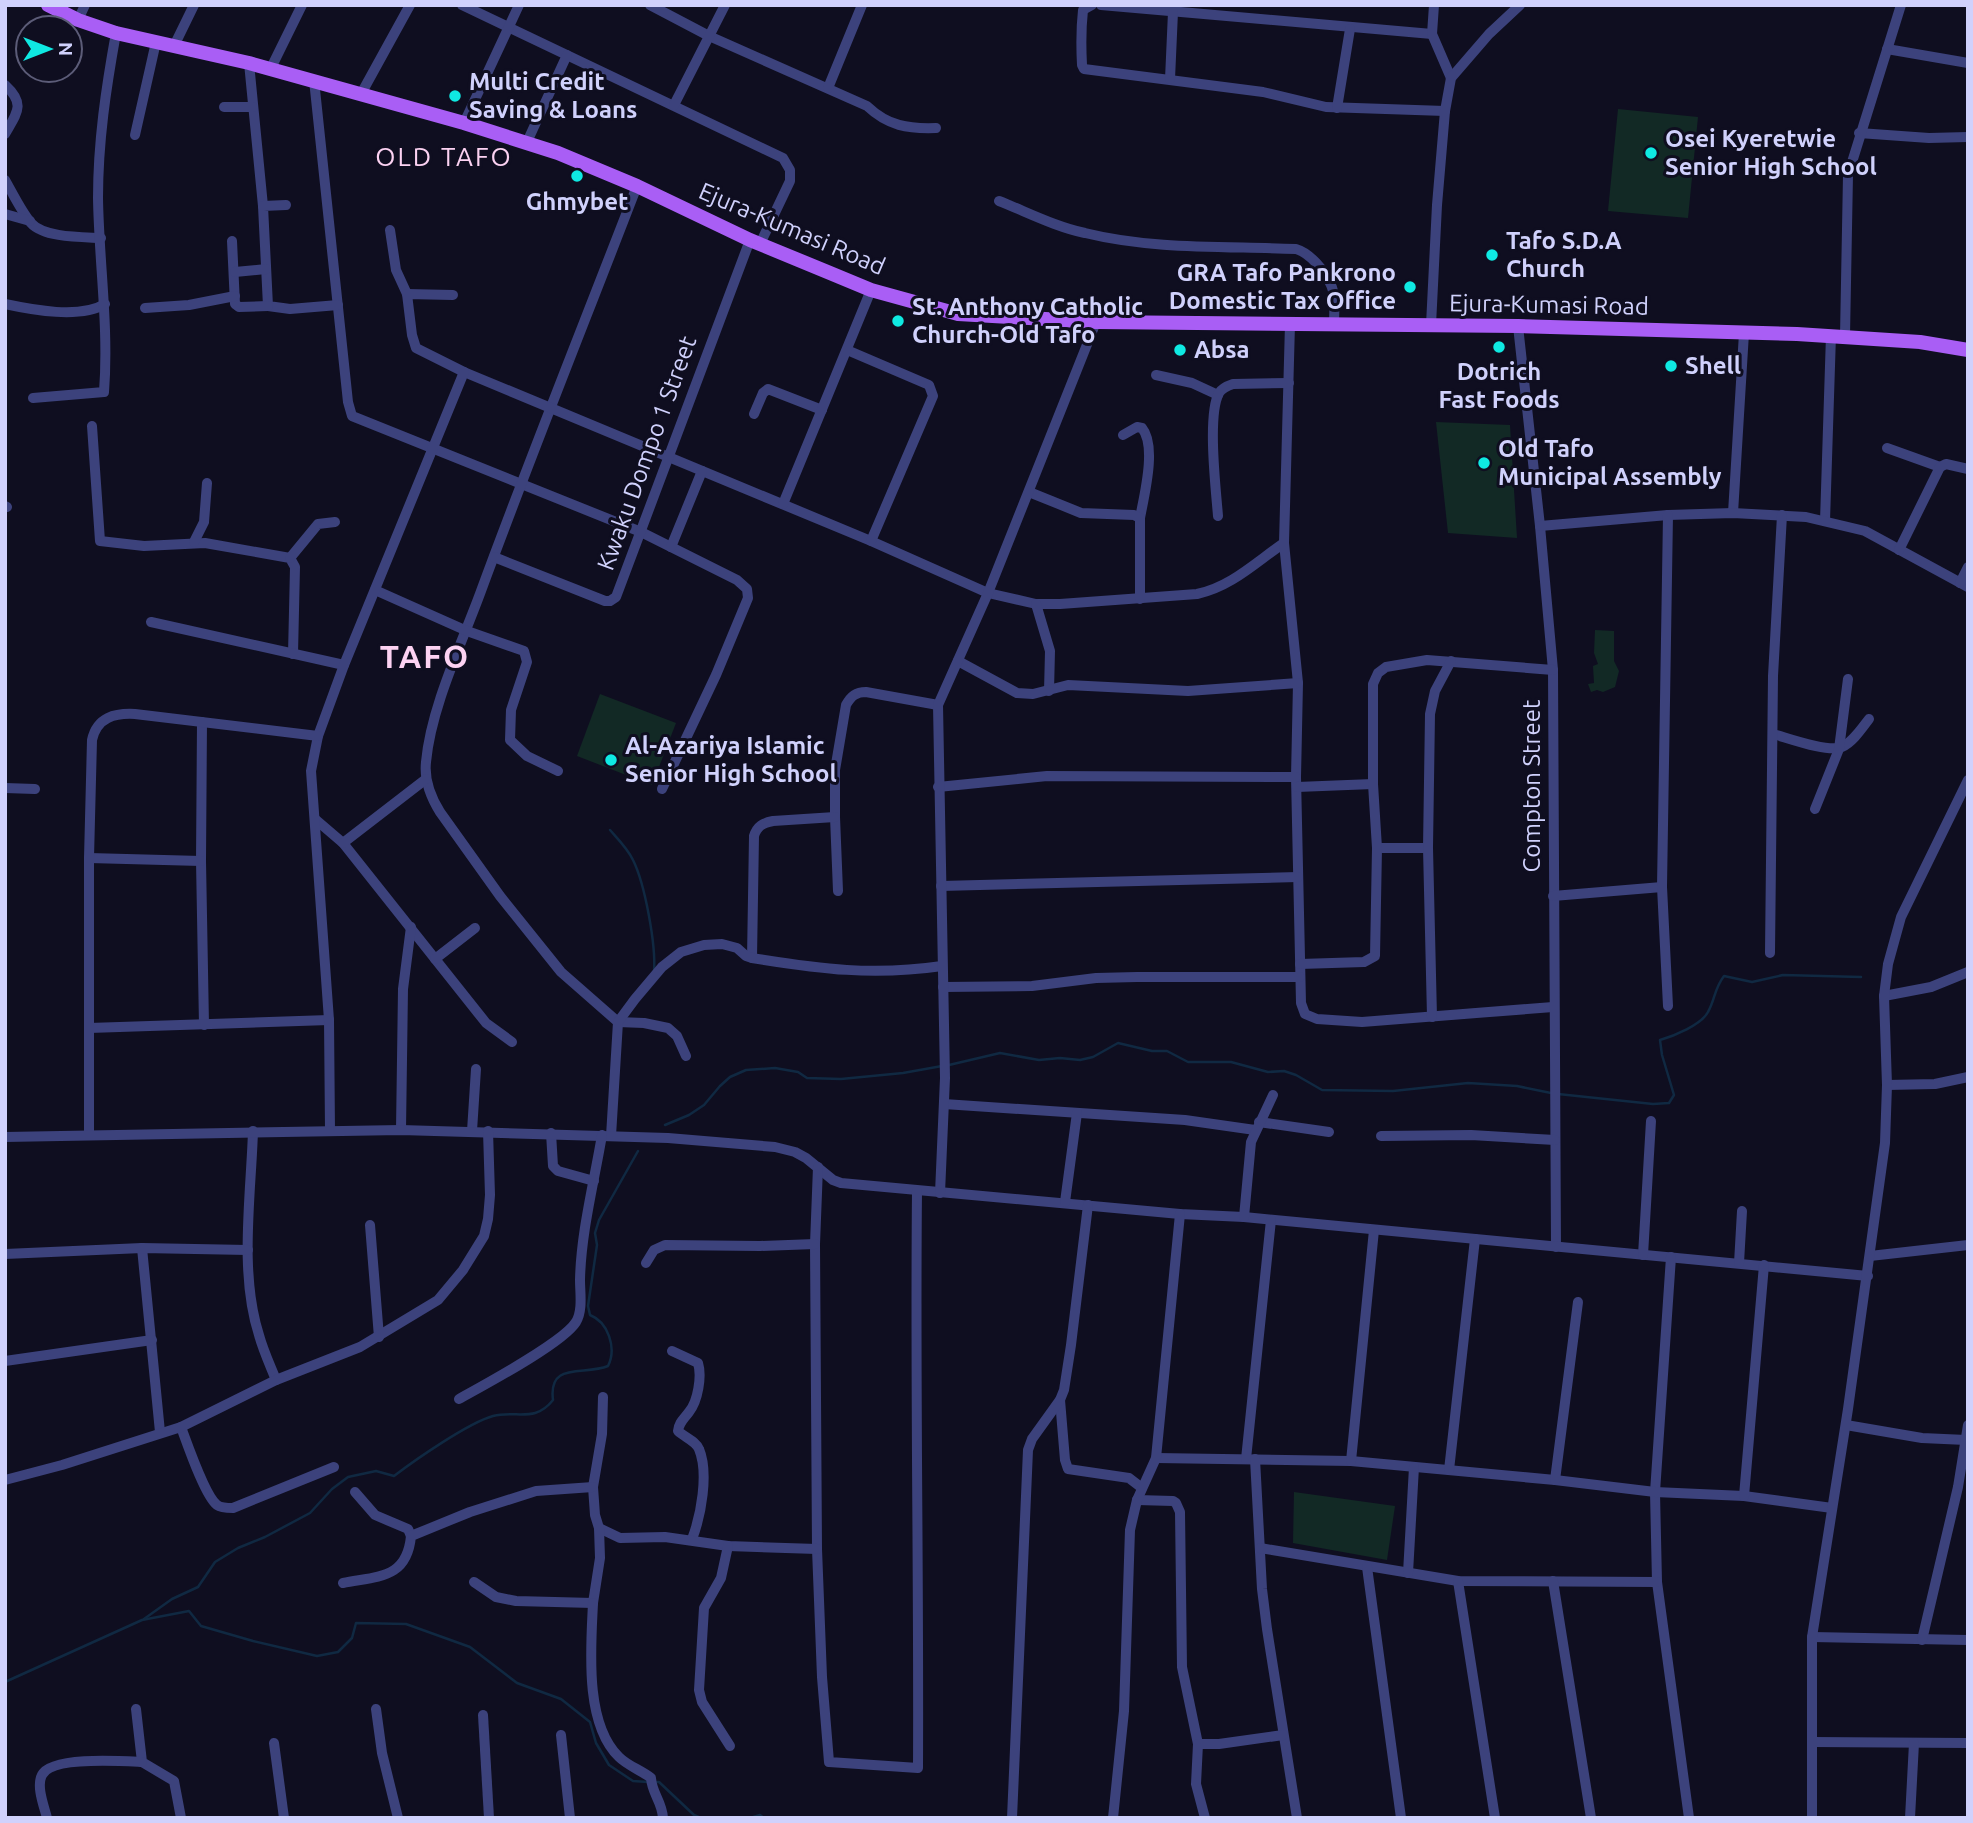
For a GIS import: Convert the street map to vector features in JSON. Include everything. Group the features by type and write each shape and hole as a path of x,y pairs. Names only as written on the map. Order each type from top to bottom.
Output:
{"main road":[{"name":"Ejura-Kumasi Road","path":"48,5 66,14"},
{"name":"Ejura-Kumasi Road","path":"84,22 116,33 314,80 527,142 637,186 755,242 872,290 958,314 1096,322 1518,326 1838,336 1920,342 1968,350"}],"street":[{"path":"174,46 194,5"},
{"path":"270,70 302,5"},
{"path":"361,94 410,5"},
{"path":"462,5 674,105 725,5"},
{"path":"464,123 519,5"},
{"path":"828,88 862,5"},
{"path":"1092,5 1083,10 1081,33 1084,69 1263,92 1338,108 1445,111"},
{"path":"1101,5 1350,29 1432,34"},
{"path":"1434,5 1432,34 1451,78"},
{"path":"1431,325 1437,205 1445,111 1451,78 1489,34 1520,5"},
{"path":"1825,520 1847,174 1901,5"},
{"path":"654,6 709,36 867,106 883,120 912,129 936,128"},
{"path":"1170,10 1170,79"},
{"path":"1338,108 1350,29"},
{"path":"33,398 102,394 104,390 105,304 98,199 102,120 116,33"},
{"path":"135,135 156,42"},
{"path":"1887,49 1968,63"},
{"path":"527,142 567,55"},
{"path":"249,63 263,206 268,306"},
{"path":"314,80 348,402 352,416 641,532 737,580 747,589 748,598 716,675 662,789"},
{"path":"5,85 16,95 18,106 5,134"},
{"name":"Kwaku Dompo 1 Street","path":"494,557 610,601 616,597 667,456 755,242 790,181 792,175 783,158 674,105"},
{"path":"224,107 253,107"},
{"path":"1859,133 1929,138 1968,137"},
{"path":"5,180 36,227 64,236 101,238"},
{"path":"637,186 552,409 521,482 435,720 429,742 426,779 440,812 531,937 561,972 618,1022 644,1023 668,1028 677,1036 686,1056"},
{"path":"999,201 1074,230 1115,239 1194,247 1296,248 1304,251 1333,286 1334,324"},
{"path":"263,206 286,205"},
{"path":"5,214 30,221"},
{"path":"390,230 396,270 407,294 416,348 464,372 872,541 988,593 1036,604 1140,599 1216,590 1284,543"},
{"path":"232,241 235,304 239,307 268,306 290,309 338,305"},
{"path":"235,272 266,269"},
{"path":"783,504 872,290"},
{"path":"407,294 453,295"},
{"path":"145,308 189,305 235,296"},
{"path":"5,303 51,310 83,311 105,304"},
{"path":"940,1192 945,1078 938,705 988,593 1096,322"},
{"path":"1290,324 1284,543 1298,683 1296,782 1300,976 1301,1003 1305,1014 1317,1019 1362,1021 1553,1007"},
{"name":"Compton Street","path":"1518,326 1553,670 1556,1247"},
{"path":"1733,513 1744,333"},
{"path":"847,350 929,386 933,396 872,541"},
{"path":"330,1131 329,1020 311,781 318,736 374,590 464,372"},
{"path":"1156,375 1192,383 1218,395"},
{"path":"1218,516 1214,417 1218,395 1224,387 1233,384 1289,383"},
{"path":"754,414 763,393 768,389 822,410"},
{"path":"92,426 100,541 144,545 194,542 227,545 290,558 295,567 293,654"},
{"path":"1123,435 1137,427 1142,428 1147,439 1149,462 1140,518 1140,599"},
{"path":"1887,448 1940,467"},
{"path":"1899,550 1940,467 1946,464 1968,469"},
{"path":"671,547 702,471"},
{"path":"194,542 204,522 207,483"},
{"path":"1029,492 1081,513 1134,515 1140,518"},
{"path":"1540,526 1668,515 1782,515 1825,520 1865,531 1964,585 1968,567"},
{"path":"1668,515 1662,887 1668,1006"},
{"path":"1770,953 1773,676 1782,515"},
{"path":"290,558 318,524 335,522"},
{"path":"374,590 467,631 526,653 527,662 511,710 510,740 527,756 558,771"},
{"path":"1036,604 1050,651 1049,691"},
{"path":"152,622 344,665"},
{"path":"1300,964 1364,962 1375,956 1377,848 1373,784 1373,684 1378,673 1386,667 1427,660 1553,670"},
{"path":"958,661 992,677 1017,693 1033,694 1068,685 1188,691 1298,683"},
{"path":"1432,1017 1428,848 1430,715 1434,691 1451,662"},
{"path":"1815,809 1839,748 1848,679"},
{"path":"838,891 835,770 846,705 850,698 859,692 866,692 938,705"},
{"path":"89,1134 89,858 92,740 97,728 105,719 120,713 318,736"},
{"path":"1773,734 1825,748 1839,748 1846,746 1868,719"},
{"path":"202,722 204,1026"},
{"path":"938,788 1047,776 1373,784"},
{"path":"344,843 426,779"},
{"path":"1812,1818 1812,1637 1846,1425 1885,1143 1887,1085 1884,996 1893,939 1901,917 1968,780"},
{"path":"5,788 36,789"},
{"path":"752,958 756,829 773,821 835,817"},
{"path":"315,819 344,843 486,1023 512,1042"},
{"path":"1377,848 1428,848"},
{"path":"89,858 201,861"},
{"path":"941,886 1298,877"},
{"path":"1553,896 1662,887"},
{"path":"401,1130 403,989 411,927"},
{"path":"435,959 475,928"},
{"path":"459,1399 549,1346 576,1321 580,1307 582,1251 594,1181 607,1136 618,1022 657,972 681,952 722,944 737,948 752,958 812,967 874,973 907,972 942,966"},
{"path":"1884,996 1931,987 1968,972"},
{"path":"943,987 1032,986 1137,976 1300,976"},
{"path":"89,1028 329,1020"},
{"path":"472,1131 476,1069"},
{"path":"1887,1085 1935,1084 1968,1077"},
{"path":"1244,1217 1251,1142 1273,1094"},
{"path":"944,1104 1329,1132"},
{"path":"1065,1202 1077,1113"},
{"path":"1643,1255 1651,1121"},
{"path":"253,1131 248,1250 250,1294 258,1334 276,1380"},
{"path":"5,1137 253,1131 488,1131 775,1147 795,1152 833,1180 917,1191 1244,1217 1868,1276"},
{"path":"5,1480 181,1427 276,1380 379,1337 438,1300 463,1270 484,1236 490,1195 488,1131"},
{"path":"551,1133 553,1166 558,1171 594,1181"},
{"path":"1381,1136 1471,1135 1555,1140"},
{"path":"818,1167 815,1244 817,1549 822,1677 829,1762 918,1768 918,1480 915,1385 917,1191"},
{"path":"1012,1818 1028,1450 1040,1426 1060,1400 1066,1380 1088,1205"},
{"path":"1739,1263 1742,1211"},
{"path":"1113,1818 1124,1711 1130,1530 1137,1500 1156,1458 1180,1214"},
{"path":"1270,1220 1251,1459 1267,1629 1297,1818"},
{"path":"370,1225 379,1337"},
{"path":"1351,1461 1374,1230"},
{"path":"1449,1470 1475,1239"},
{"path":"646,1263 654,1250 673,1244 739,1247 815,1244"},
{"path":"1870,1256 1968,1245"},
{"path":"5,1254 142,1248 248,1250"},
{"path":"142,1248 160,1432"},
{"path":"1671,1257 1655,1492 1657,1582 1689,1818"},
{"path":"1744,1496 1764,1265"},
{"path":"1555,1480 1578,1302"},
{"path":"5,1361 65,1350 152,1340"},
{"path":"672,1351 698,1363 701,1372 693,1405 678,1425 678,1431 697,1446 702,1467 701,1508 692,1539"},
{"path":"603,1397 602,1434 593,1487 600,1558 593,1603 593,1697 600,1724 619,1758 649,1777 660,1801 663,1818"},
{"path":"1060,1400 1068,1469 1129,1478 1142,1488"},
{"path":"1846,1425 1922,1438 1966,1440"},
{"path":"1922,1640 1958,1487 1968,1425"},
{"path":"181,1427 207,1490 216,1504 225,1508 233,1508 334,1467"},
{"path":"1156,1458 1351,1461 1655,1492 1744,1496 1832,1508"},
{"path":"1408,1573 1414,1467"},
{"path":"411,1536 470,1512 536,1492 593,1487"},
{"path":"343,1583 389,1574 398,1569 406,1561 411,1536 408,1529 374,1515 355,1492"},
{"path":"1137,1500 1173,1501 1180,1512 1182,1667 1198,1744 1196,1784 1205,1818"},
{"path":"599,1528 620,1538 641,1536 692,1539 728,1546 817,1549"},
{"path":"600,1558 620,1538"},
{"path":"728,1546 721,1578 704,1608 699,1690 702,1702 730,1746"},
{"path":"1260,1548 1458,1581 1657,1582"},
{"path":"1367,1567 1401,1818"},
{"path":"1458,1581 1495,1818"},
{"path":"1553,1581 1591,1818"},
{"path":"474,1582 496,1597 516,1601 593,1603"},
{"path":"1812,1637 1968,1640"},
{"path":"135,1709 142,1762"},
{"path":"376,1709 382,1753 398,1818"},
{"path":"483,1715 489,1818"},
{"path":"561,1735 569,1818"},
{"path":"1198,1744 1219,1744 1283,1735"},
{"path":"1812,1742 1968,1743"},
{"path":"274,1743 284,1818"},
{"path":"1910,1818 1914,1743"},
{"path":"47,1818 40,1778 48,1768 58,1764 106,1760 142,1762 174,1781 181,1818"}],"green space":[{"path":"1618,109 1698,117 1688,218 1608,211"},
{"path":"1436,422 1510,425 1517,538 1448,533"},
{"path":"1595,630 1614,631 1614,661 1619,671 1615,687 1603,692 1591,692 1588,684 1594,683 1593,666 1598,664 1594,653"},
{"path":"600,694 676,723 652,785 577,756"},
{"path":"1294,1492 1395,1506 1387,1560 1293,1543"}],"waterway":[{"path":"610,830 631,856 642,884 651,931 654,971"},
{"path":"1558,1094 1653,1104 1669,1103 1674,1095 1660,1040 1687,1029 1705,1017 1724,976 1752,982 1783,975 1861,977"},
{"path":"949,1065 1000,1053 1039,1060 1080,1060 1093,1057 1118,1043 1152,1051 1167,1051 1188,1062 1231,1062 1268,1072 1284,1071 1322,1090 1393,1091 1468,1083 1517,1086 1551,1093"},
{"path":"665,1125 704,1105 730,1077 746,1070 775,1068 798,1072 807,1078 841,1079 942,1066"},
{"path":"144,1619 172,1599 198,1587 215,1562 310,1513 332,1489 348,1477 376,1471 394,1476 482,1420 493,1416 532,1414 546,1407 553,1400 553,1388 562,1375 608,1366 612,1351 609,1336 602,1323 590,1315 588,1306 597,1245 595,1233 599,1220 638,1151"},
{"path":"5,1682 142,1620 189,1611 201,1626 317,1656 338,1652 352,1638 356,1623 406,1624 470,1647 517,1683 561,1699 590,1722 596,1743 609,1765 633,1781 648,1782"},
{"path":"655,1782 659,1782 694,1815 701,1818"},
{"path":"750,1818 760,1815 764,1818"}],"place":[{"name":"Multi Credit Saving & Loans","path":"455,96"},
{"name":"Osei Kyeretwie Senior High School","path":"1651,153"},
{"name":"Ghmybet","path":"577,176"},
{"name":"Tafo S.D.A Church","path":"1492,255"},
{"name":"GRA Tafo Pankrono Domestic Tax Office","path":"1410,287"},
{"name":"St. Anthony Catholic Church-Old Tafo","path":"898,321"},
{"name":"Dotrich Fast Foods","path":"1499,347"},
{"name":"Absa","path":"1180,350"},
{"name":"Shell","path":"1671,366"},
{"name":"Old Tafo Municipal Assembly","path":"1484,463"},
{"name":"Al-Azariya Islamic Senior High School","path":"611,760"}],"district":[{"name":"OLD TAFO","path":"444,157"},
{"name":"TAFO","path":"425,657"}]}
